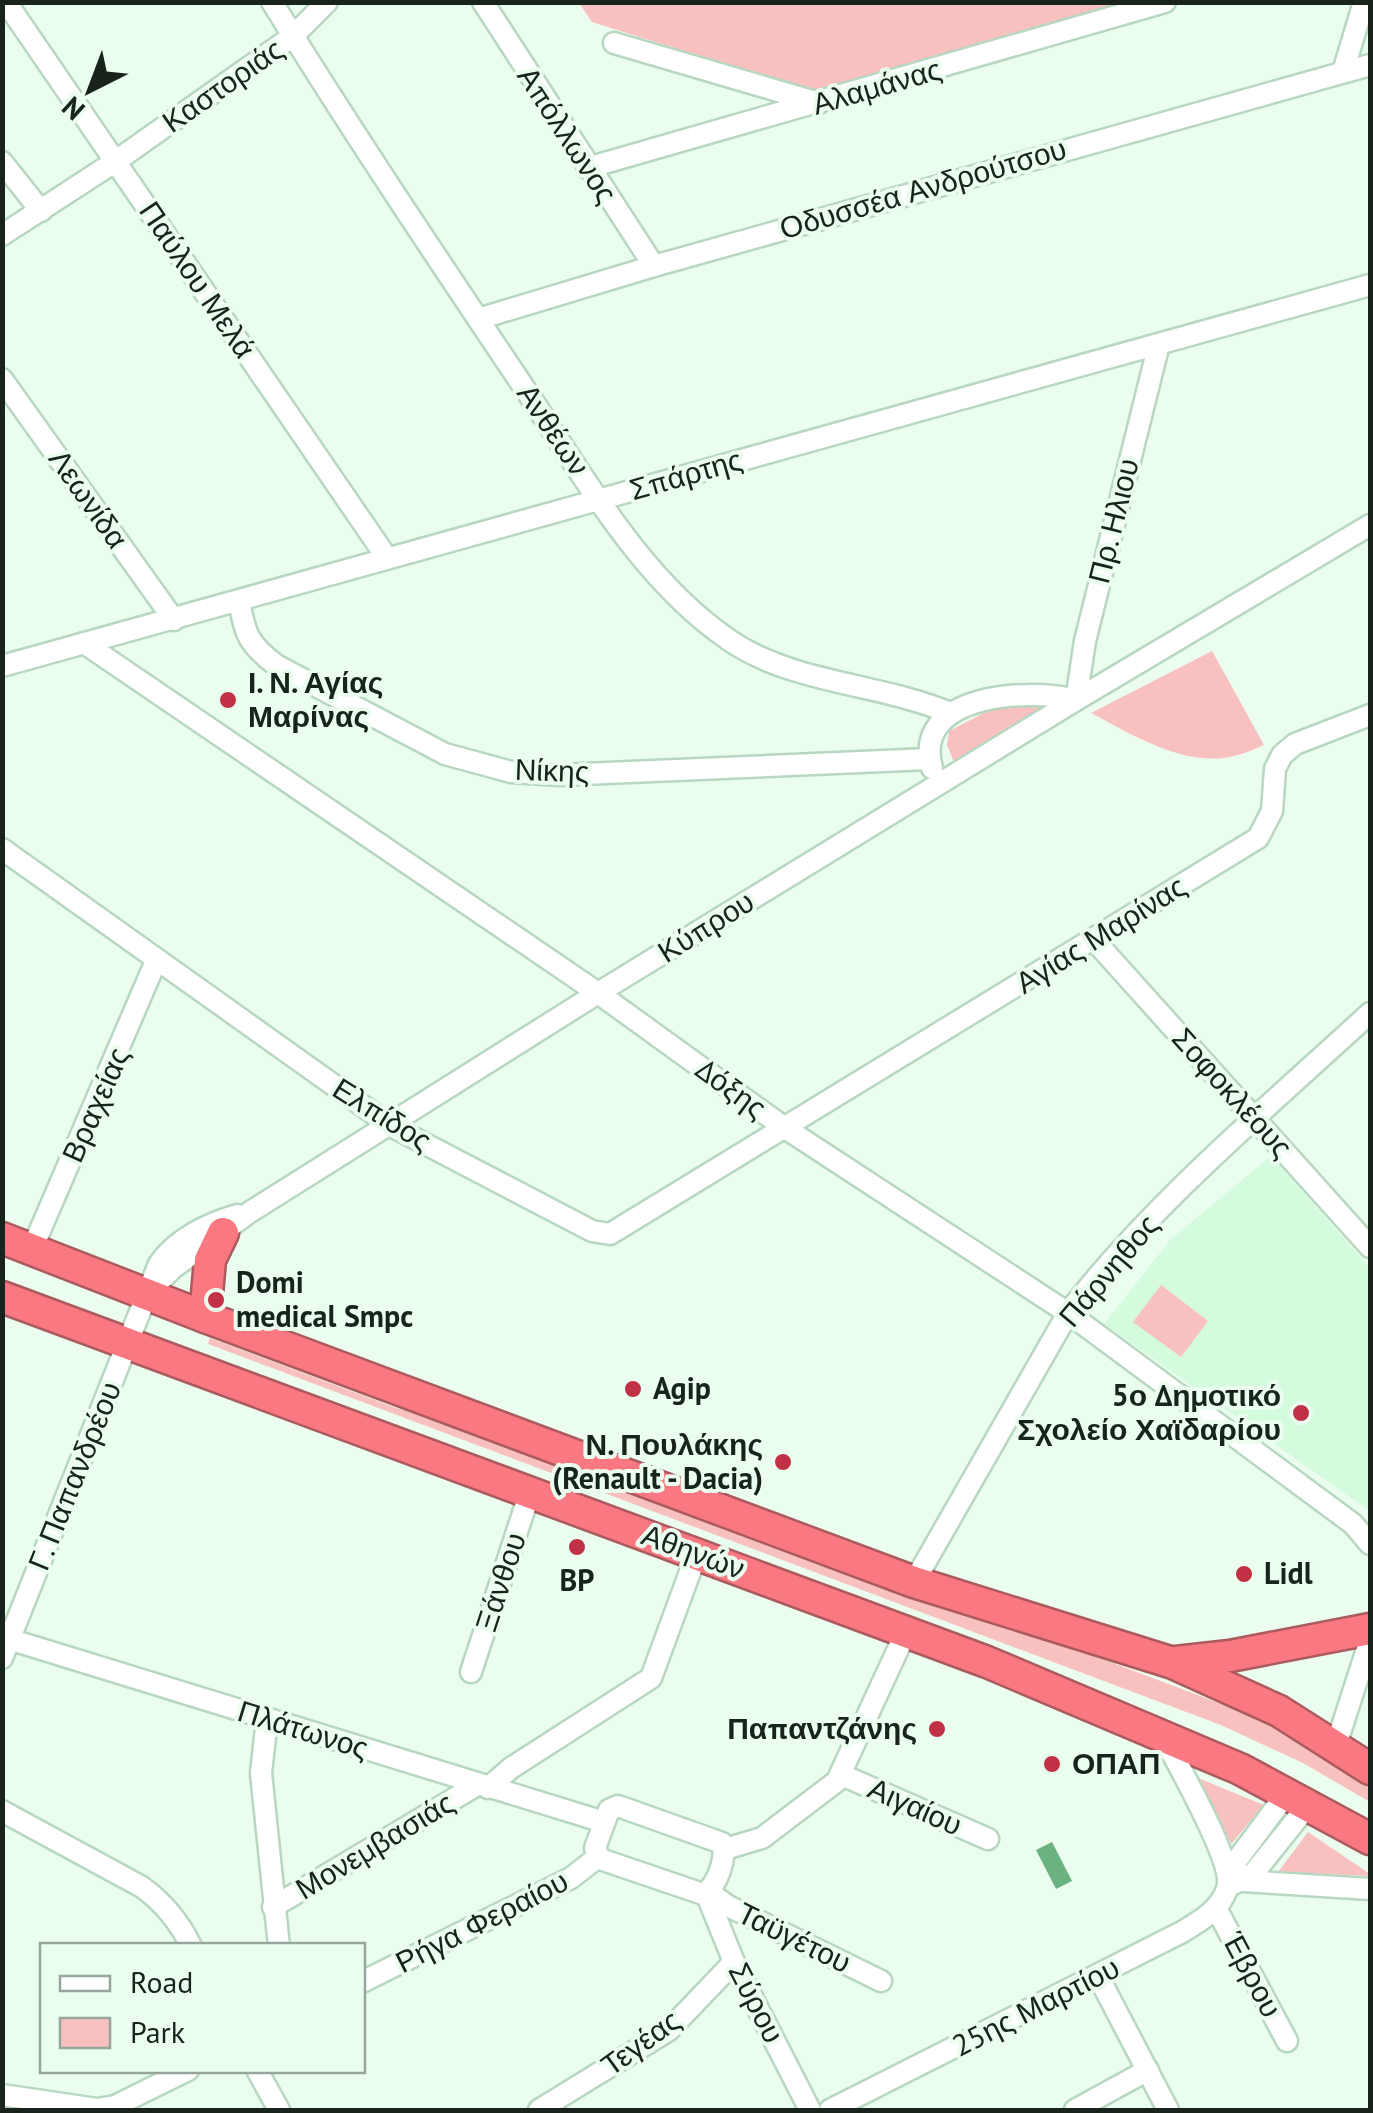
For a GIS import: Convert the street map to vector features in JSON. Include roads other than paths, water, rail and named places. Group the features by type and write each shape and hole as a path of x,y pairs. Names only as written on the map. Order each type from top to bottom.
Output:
{"highway":[{"path":"205,1317 210,1260 224,1233"},
{"name":"Αθηνών","path":"2,1238 914,1582 1173,1663 1240,1690 1336,1744 1370,1769"},
{"name":"Αθηνών","path":"2,1297 906,1632 1164,1736 1298,1798 1370,1839"},
{"path":"1173,1663 1266,1650 1370,1629"}],"street":[{"name":"Ανθέων","path":"272,2 478,319 600,499 661,581 731,642 779,664 915,698 950,713"},
{"name":"Καστοριάς","path":"2,235 116,161 293,36 327,2"},
{"name":"Απόλλωνος","path":"483,2 654,266"},
{"name":"Αλαμάνας","path":"588,168 1165,2"},
{"path":"1343,72 1364,2"},
{"name":"Παύλου Μελά","path":"7,9 388,558"},
{"path":"614,43 821,103"},
{"name":"Οδυσσέα Ανδρούτσου","path":"478,319 1370,64"},
{"path":"2,162 40,211"},
{"name":"Σπάρτης","path":"5,661 174,620 1370,285"},
{"name":"Πρ. Ηλιου","path":"1076,700 1085,641 1159,344"},
{"name":"Λεωνίδα","path":"2,379 174,620"},
{"name":"Κύπρου","path":"146,1294 168,1251 214,1222 250,1212 938,784 1370,525"},
{"name":"Νίκης","path":"239,601 245,635 258,652 276,665 446,754 512,772 560,775 929,759"},
{"name":"Δόξης","path":"84,642 598,993 785,1128 1068,1312 1353,1524 1370,1544"},
{"path":"938,784 929,759 931,744 950,713 998,695 1050,693 1076,700"},
{"name":"Αγίας Μαρίνας","path":"785,1128 1258,838 1272,811 1275,769 1282,754 1296,744 1370,716"},
{"name":"Ελπίδος","path":"2,848 391,1126 604,1235 616,1233 785,1128"},
{"name":"Σοφοκλέους","path":"1094,940 1370,1248"},
{"name":"Βραχείας","path":"32,1249 156,960"},
{"name":"Πάρνηθος","path":"914,1582 1068,1312 1160,1209 1370,1014"},
{"path":"146,1294 173,1268 250,1212"},
{"name":"Γ. Παπανδρέου","path":"5,1644 146,1294"},
{"name":"Ξάνθου","path":"471,1672 530,1492"},
{"name":"Μονεμβασιάς","path":"273,1907 483,1786 651,1678 697,1553"},
{"path":"725,1849 762,1838 842,1775 906,1632"},
{"path":"1336,1744 1370,1640"},
{"name":"Πλάτωνος","path":"5,1644 604,1822"},
{"path":"267,1719 261,1772 279,1943"},
{"path":"1164,1736 1236,1884 1370,1889"},
{"name":"Αιγαίου","path":"842,1775 988,1839"},
{"name":"25ης Μαρτίου","path":"830,2110 1182,1932 1216,1908 1236,1884 1237,1860 1298,1798"},
{"path":"598,1857 595,1848 604,1822 609,1810 618,1806 720,1841 725,1849"},
{"path":"2,1811 142,1887 161,1901 190,1943"},
{"path":"707,1893 725,1849"},
{"name":"Ταϋγέτου","path":"598,1857 707,1893 881,1981"},
{"name":"Ρήγα Φεραίου","path":"365,1981 572,1878 598,1857"},
{"name":"Σύρου","path":"707,1893 734,1962 810,2110"},
{"name":"Έβρου","path":"1216,1908 1288,2041"},
{"name":"Τεγέας","path":"538,2110 669,2030 734,1962"},
{"path":"1098,1976 1168,2110"},
{"path":"1074,2110 1148,2070"},
{"path":"2,2095 97,2110 145,2101 184,2073"},
{"path":"259,2073 280,2110"}],"place":[{"name":"Ι. Ν. Αγίας Μαρίνας","path":"228,700"},
{"name":"Domi medical Smpc","path":"216,1300"},
{"name":"Agip","path":"633,1389"},
{"name":"5ο Δημοτικό Σχολείο Χαϊδαρίου","path":"1301,1413"},
{"name":"Ν. Πουλάκης (Renault - Dacia)","path":"783,1462"},
{"name":"BP","path":"577,1547"},
{"name":"Lidl","path":"1244,1574"},
{"name":"Παπαντζάνης","path":"937,1729"},
{"name":"ΟΠΑΠ","path":"1052,1764"}]}
